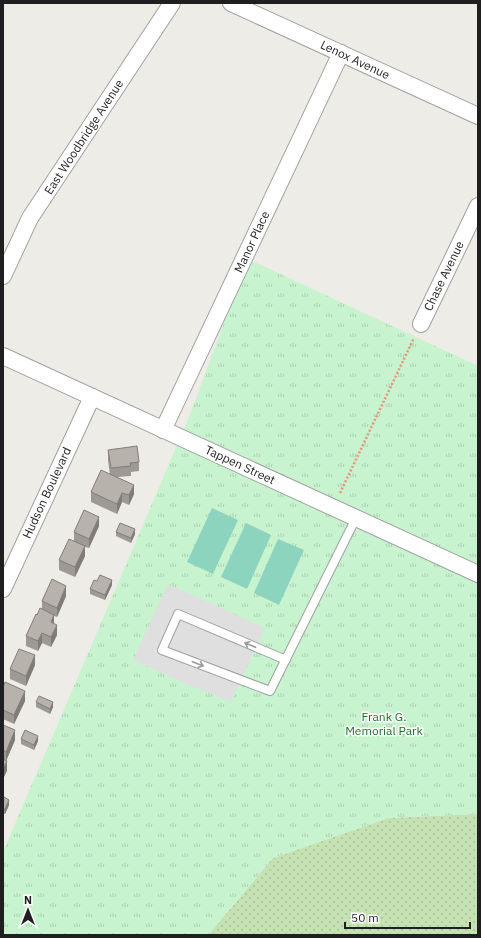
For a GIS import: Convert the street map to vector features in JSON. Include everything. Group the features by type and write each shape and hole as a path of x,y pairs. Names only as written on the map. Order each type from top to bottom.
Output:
{"street":[{"name":"East Woodbridge Avenue","path":"3,276 30,218 172,3"},
{"name":"Lenox Avenue","path":"232,3 478,116"},
{"name":"Manor Place","path":"163,430 341,53"},
{"name":"Chase Avenue","path":"421,324 478,206"},
{"name":"Tappen Street","path":"3,356 478,574"},
{"name":"Hudson Boulevard","path":"3,589 7,569 92,397"}],"lane":[{"path":"286,660 178,614 162,650 270,691 286,660 356,518"}],"path":[{"path":"333,508 421,324"}],"green space":[{"name":"Frank G. Memorial Park","path":"248,259 478,366 478,814 388,818 273,858 208,935 3,935 3,852 187,422"},
{"path":"212,508 238,520 213,574 187,562"},
{"path":"246,523 271,535 247,589 221,577"},
{"path":"278,539 304,550 279,605 254,593"},
{"path":"478,814 478,935 208,935 273,858 388,818"}],"shaded area":[{"path":"168,584 265,628 231,702 133,660"}],"building":[{"path":"137,446 139,462 130,463 131,466 111,468 108,450"},
{"path":"101,470 134,485 129,495 122,493 117,504 91,492"},
{"path":"84,510 99,517 89,539 74,532"},
{"path":"120,523 135,529 131,538 116,532"},
{"path":"69,539 85,546 75,567 59,560"},
{"path":"100,575 112,580 105,595 90,589 94,580 97,581"},
{"path":"52,579 66,586 57,608 42,601"},
{"path":"40,608 54,615 51,622 57,625 51,637 42,633 38,641 26,636"},
{"path":"19,649 35,655 26,676 10,669"},
{"path":"5,682 25,691 14,715 3,710 3,687"},
{"path":"39,696 53,702 50,709 36,702"},
{"path":"3,725 15,730 6,752 3,750"},
{"path":"25,730 38,736 34,745 21,739"},
{"path":"3,759 7,761 3,769"},
{"path":"4,797 9,800 5,809 3,809 3,799"}]}
